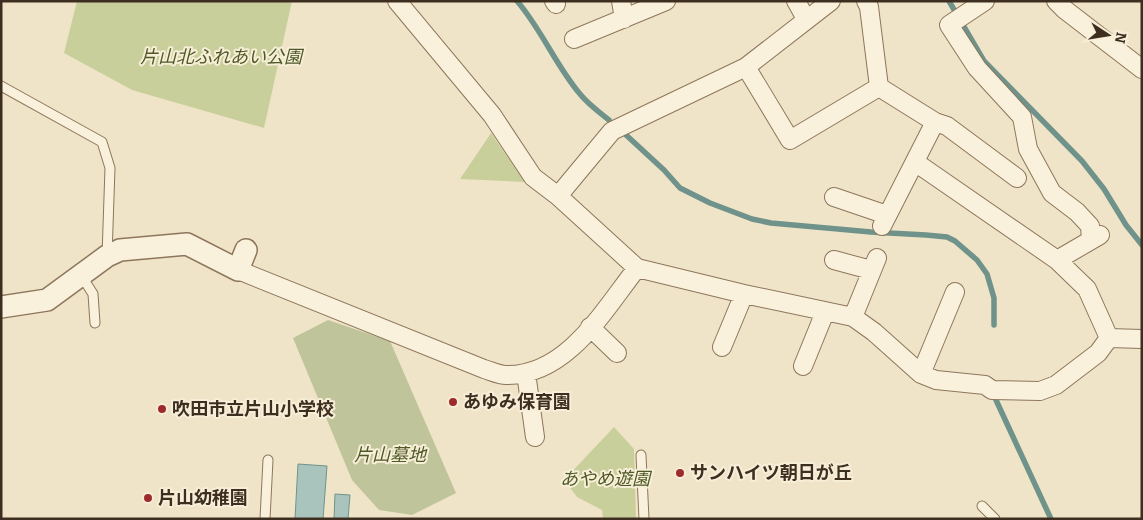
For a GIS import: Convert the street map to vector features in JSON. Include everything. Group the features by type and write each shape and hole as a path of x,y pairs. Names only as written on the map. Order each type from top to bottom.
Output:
{"street":[{"path":"397,1 492,115 533,177 558,196 637,268 744,294 853,317 874,332 921,374 936,380 985,385 992,390 1040,390 1056,386 1098,353 1109,338"},
{"path":"621,1 624,19"},
{"path":"574,39 666,1"},
{"path":"796,1 806,19"},
{"path":"558,196 612,131 746,67 831,1"},
{"path":"866,1 869,7 879,87"},
{"path":"985,1 948,25 977,68 1022,117 1028,149 1052,193 1077,212 1097,237 1057,260"},
{"path":"1056,1 1064,10 1142,69"},
{"path":"746,67 790,140 879,87"},
{"path":"879,87 935,122 947,126 1017,178"},
{"path":"834,197 884,221 935,122"},
{"path":"914,162 1057,260 1087,288 1109,338"},
{"path":"1,307 47,300 107,256 120,250 187,244 238,270 484,369 505,375 526,373 550,364 579,342 637,268"},
{"path":"238,270 246,250"},
{"path":"834,260 874,264 853,317"},
{"path":"921,374 955,292"},
{"path":"722,347 744,294"},
{"path":"803,366 825,312"},
{"path":"590,327 617,353"},
{"path":"1109,338 1142,338"},
{"path":"526,373 535,437"}],"lane":[{"path":"1,86 102,142 110,168 107,256"},
{"path":"81,275 93,294 95,323"},
{"path":"641,455 644,519"},
{"path":"265,519 268,460"},
{"path":"982,506 995,519"}],"green space":[{"name":"片山北ふれあい公園","path":"77,1 292,1 264,128 132,90 64,53"},
{"path":"491,133 525,182 460,179"},
{"name":"片山墓地","path":"328,320 390,341 456,493 412,515 379,510 352,480 293,338"},
{"name":"あやめ遊園","path":"614,427 634,449 636,519 603,519 602,510 577,497 564,480"}],"water":[{"path":"298,464 327,466 323,519 295,519"},
{"path":"335,494 350,495 348,519 334,519"}],"waterway":[{"path":"517,1 534,24 571,83 586,101 609,120"},
{"path":"949,1 984,61 1082,161 1104,189 1126,225 1142,245"},
{"path":"625,134 664,170 680,188 710,203 752,219 771,223 947,237 955,241 977,260 987,274 994,298 994,325"},
{"path":"996,400 1051,519"}],"place":[{"name":"あゆみ保育園","path":"453,402"},
{"name":"吹田市立片山小学校","path":"162,409"},
{"name":"サンハイツ朝日が丘","path":"680,473"},
{"name":"片山幼稚園","path":"148,498"}]}
